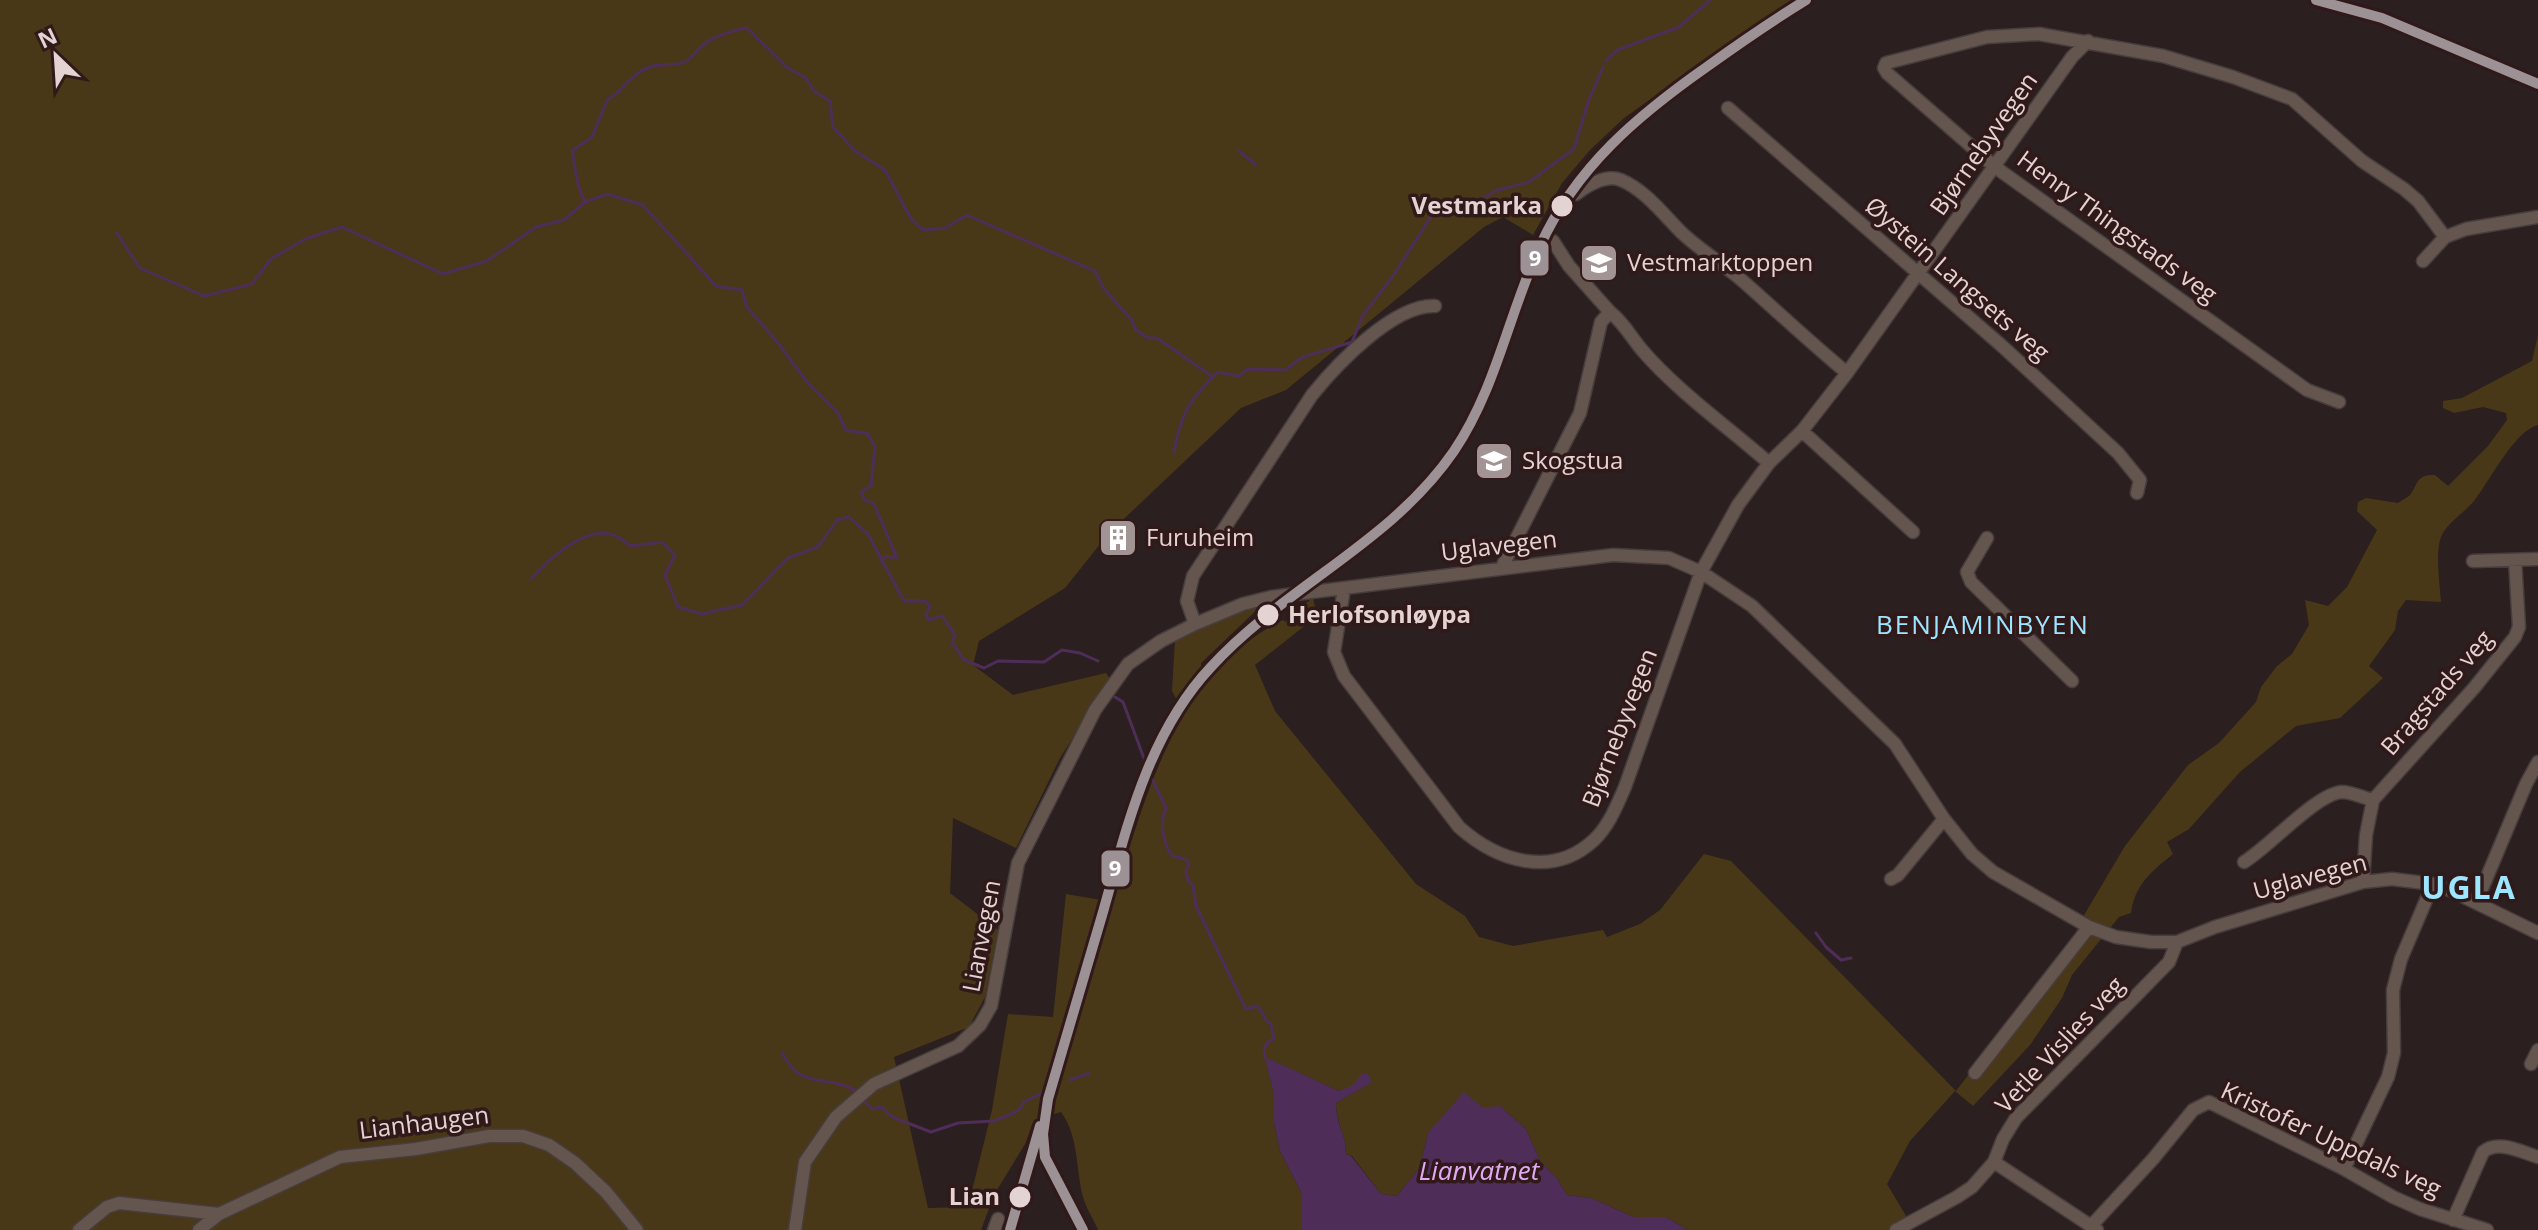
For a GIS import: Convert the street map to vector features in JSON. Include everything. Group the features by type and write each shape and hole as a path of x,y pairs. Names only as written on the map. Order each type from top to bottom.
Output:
{"street":[{"name":"Henry Thingstads veg","path":"2088,41 2039,34 1987,37 1892,60 1884,68 1995,167 2307,390 2339,402"},
{"name":"Bjørnebyvegen","path":"1344,589 1334,652 1344,676 1459,827 1476,842 1502,856 1538,863 1561,859 1580,851 1595,839 1609,821 1629,777 1701,572 1738,505 1769,463 1802,431 1847,373 2072,57 2088,41"},
{"path":"2088,41 2172,59 2292,99 2362,161 2418,201 2445,237"},
{"name":"Øystein Langsets veg","path":"1728,108 2118,453 2140,480 2137,493"},
{"path":"1576,194 1602,180 1625,182 1847,373"},
{"path":"2423,261 2445,237 2466,229 2538,217"},
{"path":"1553,241 1569,266 1610,312 1625,324 1642,350 1769,463"},
{"path":"1195,624 1187,601 1193,576 1312,395 1327,376 1372,336 1416,308 1435,306"},
{"path":"1502,567 1580,413 1601,322 1610,312"},
{"path":"1802,431 1913,532"},
{"path":"1987,538 1967,572 1971,582 2072,681"},
{"name":"Uglavegen","path":"1195,624 1259,600 1613,555 1669,558 1701,572 1752,606 1895,744 1944,819 1972,854 1993,872 2089,927 2116,937 2177,942 2215,927 2363,882 2392,879 2433,884 2538,933"},
{"path":"2473,561 2538,559"},
{"name":"Bragstads veg","path":"2373,800 2474,688 2515,637 2519,627 2515,560"},
{"name":"Lianvegen","path":"795,1230 805,1162 836,1117 874,1084 958,1046 980,1025 991,1006 1018,863 1095,710 1128,664 1161,641 1195,624"},
{"path":"2476,903 2538,762"},
{"path":"2244,862 2307,811 2334,794 2345,792 2373,800 2366,835 2363,882"},
{"path":"1891,879 1898,875 1944,819"},
{"path":"2344,1169 2388,1077 2394,1053 2393,990 2401,959 2433,884"},
{"path":"1975,1073 2089,927"},
{"name":"Vetle Vislies veg","path":"1896,1230 1972,1187 1994,1162 2016,1118 2169,962 2177,942"},
{"path":"2531,1064 2538,1050"},
{"name":"Kristofer Uppdals veg","path":"2094,1228 2193,1110 2209,1102 2344,1169 2393,1197 2487,1230"},
{"name":"Lianhaugen","path":"199,1230 219,1214 340,1157 416,1149 489,1136 523,1136 549,1145 575,1163 606,1192 637,1230"},
{"path":"2453,1220 2483,1152 2489,1147 2498,1145 2538,1157"},
{"path":"1994,1162 2094,1228"},
{"path":"79,1230 107,1207 119,1203 219,1214"}],"shaded area":[{"path":"0,0 1796,0 1758,23 1624,118 1590,150 1562,183 1533,235 1503,217 1484,227 1286,390 1241,408 1109,533 1065,588 979,641 973,665 1013,695 1106,673 1110,679 1060,758 1016,848 953,818 950,893 998,930 985,997 969,1027 894,1057 928,1208 968,1207 992,1110 1008,1014 1053,1017 1066,894 1112,905 1152,783 1169,743 1190,706 1215,672 1246,643 1283,620 1285,622 1288,616 1313,598 1317,616 1255,665 1275,711 1416,884 1465,916 1479,937 1513,946 1603,930 1607,937 1640,924 1660,910 1704,854 1731,861 1956,1091 2077,933 2077,927 2125,846 2188,765 2219,743 2256,702 2261,687 2277,666 2292,654 2309,625 2305,600 2328,606 2347,587 2377,530 2357,511 2358,502 2366,498 2398,503 2410,496 2418,480 2429,475 2435,475 2448,486 2488,446 2507,420 2506,413 2483,407 2454,413 2443,408 2443,401 2462,398 2532,361 2538,335 2538,425 2520,436 2474,501 2443,533 2438,557 2441,602 2406,600 2398,611 2395,630 2369,666 2383,678 2340,718 2296,726 2240,772 2189,829 2167,842 2173,854 2141,886 2131,913 2119,917 2072,975 2062,998 2030,1045 1973,1106 1955,1091 1910,1141 1887,1184 1912,1226 1907,1230 1688,1230 1666,1217 1634,1217 1591,1198 1567,1195 1556,1177 1540,1161 1526,1129 1500,1106 1428,1133 1420,1167 1397,1196 1381,1194 1352,1156 1346,1154 1336,1110 1336,1103 1371,1082 1339,1091 1266,1058 1274,1095 1274,1123 1280,1151 1302,1194 1302,1230 1098,1230 1084,1200 1074,1144 1061,1112 1034,1120 1025,1144 994,1195 981,1230 0,1230"},
{"path":"1266,601 1201,663 1201,671 1178,702 1172,691 1175,640"}],"water":[{"name":"Lianvatnet","path":"1265,1057 1339,1091 1353,1085 1362,1074 1368,1074 1372,1082 1336,1103 1336,1111 1346,1154 1351,1156 1381,1194 1397,1196 1420,1167 1428,1133 1464,1092 1483,1108 1500,1106 1526,1129 1540,1161 1556,1177 1567,1195 1591,1198 1634,1217 1666,1217 1688,1230 1302,1230 1302,1194 1280,1151 1274,1123 1274,1095"}],"waterway":[{"path":"1606,61 1617,50 1679,27 1710,0"},
{"path":"585,202 572,151 592,137 607,100 646,69 685,62 711,40 747,28 789,69 805,77 814,91 830,101 833,127 855,151 885,170 911,219 923,230 945,228 967,215 1095,271 1104,289 1131,319 1136,330 1148,338 1157,338 1213,377 1218,372 1239,376 1248,369 1285,370 1303,357 1352,342 1363,315 1393,276 1432,215 1444,204 1454,208 1477,202 1495,191 1529,182 1574,149 1588,102 1603,67"},
{"path":"1239,151 1256,165"},
{"path":"117,233 140,268 204,296 252,284 271,259 305,239 342,227 443,274 487,261 536,227 564,220 585,202 607,194 643,205 716,286 742,290 747,307 807,382 838,413 846,430 868,434 875,447 871,486 861,492 865,500 874,504 897,558 886,556 881,562"},
{"path":"1174,453 1186,411 1213,377"},
{"path":"531,579 568,546 591,535 614,535 631,546 662,542 675,555 665,575 678,607 702,614 742,605 788,558 818,547 837,520 849,517 868,534 904,601 925,601 930,606 926,614 929,620 942,616 955,635 952,642 964,660 984,668 998,661 1044,662 1062,650 1098,661"},
{"path":"1115,697 1123,702 1145,761"},
{"path":"1152,779 1166,808 1162,826 1169,851 1172,856 1186,859 1189,864 1186,872 1193,885 1196,906 1246,1009 1258,1006 1271,1024 1274,1039 1264,1049 1265,1057"},
{"path":"1816,933 1841,960 1851,958"},
{"path":"782,1053 799,1074 841,1084 856,1091"},
{"path":"1070,1080 1089,1073"},
{"path":"863,1100 872,1109 882,1107 892,1117 931,1132 958,1123 994,1121 1018,1111 1024,1102 1046,1091"}],"transit line":[{"name":"9","path":"1083,1230 1045,1157 1043,1134 1048,1099 1131,815 1155,752 1171,722 1189,693 1240,638 1400,512 1429,483 1454,451 1481,402 1540,246 1572,191 1591,167 1657,104 1806,0"},
{"name":"9","path":"2316,0 2382,18 2538,84"},
{"name":"9","path":"1010,1230 1040,1126"}],"place":[{"name":"Vestmarka","path":"1562,206"},
{"name":"Vestmarktoppen","path":"1599,263"},
{"name":"Skogstua","path":"1494,461"},
{"name":"Furuheim","path":"1118,538"},
{"name":"Herlofsonløypa","path":"1268,615"},
{"name":"Lian","path":"1020,1197"}],"district":[{"name":"BENJAMINBYEN","path":"1983,625"},
{"name":"UGLA","path":"2469,888"}]}
